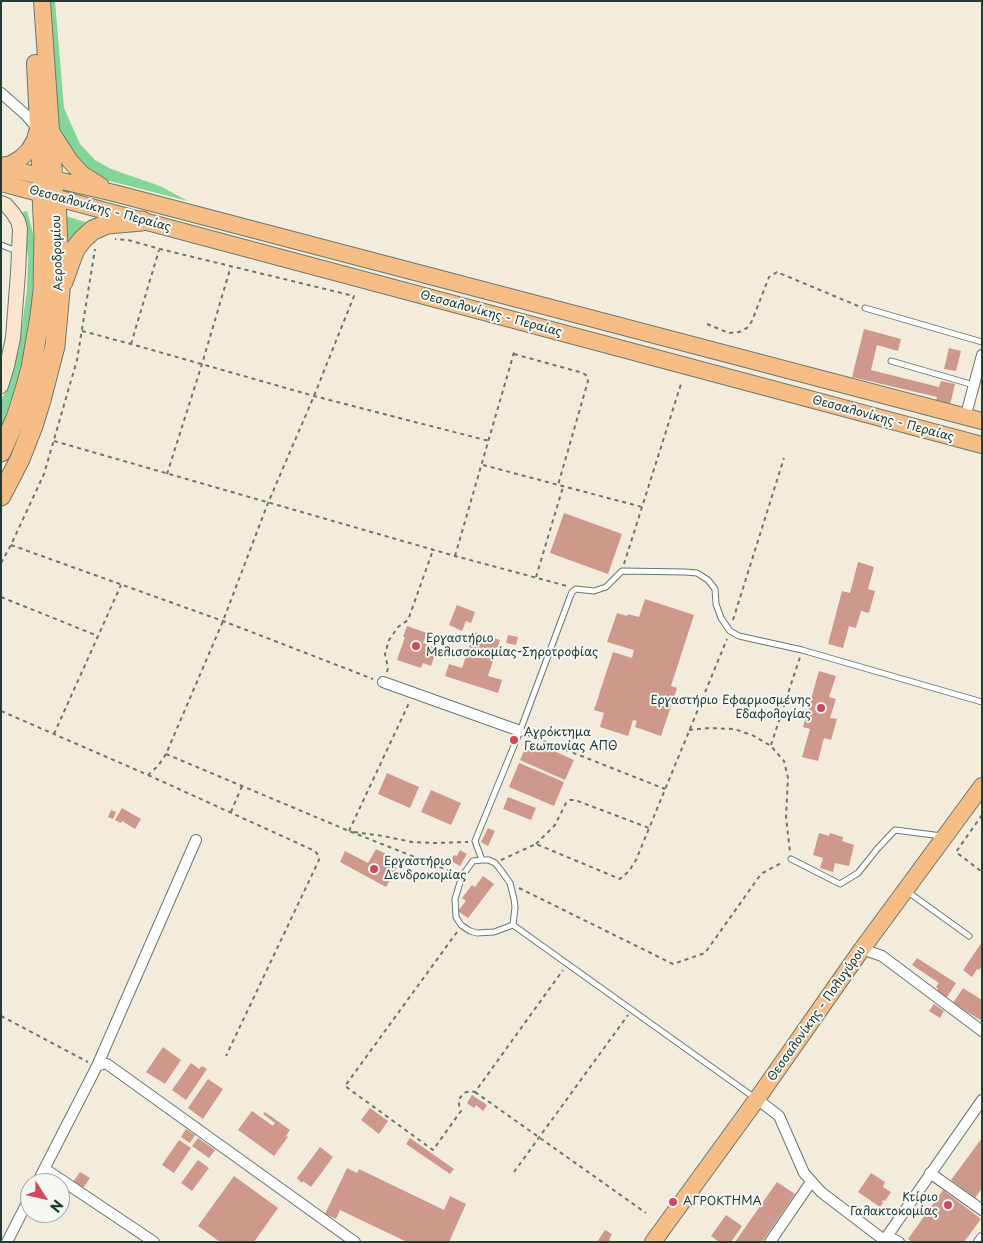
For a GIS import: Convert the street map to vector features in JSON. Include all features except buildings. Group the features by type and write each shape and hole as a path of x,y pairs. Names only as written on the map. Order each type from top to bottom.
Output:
{"highway":[{"name":"Αεροδρομίου","path":"1,496 20,458 42,400 54,346 60,291 48,187"},
{"name":"Αεροδρομίου","path":"1,452 16,418 31,368 43,290 44,236 48,187"},
{"path":"60,291 76,249 83,238 93,230 106,224 142,220"}],"main road":[{"name":"Αεροδρομίου","path":"30,1 44,130 48,187"},
{"name":"Αεροδρομίου","path":"42,1 44,130"},
{"path":"1,166 10,164 20,158 29,150 44,130 82,174 114,193"},
{"name":"Θεσσαλονίκης - Περαίας","path":"1,166 48,187 142,220 982,445"},
{"name":"Θεσσαλονίκης - Περαίας","path":"1,183 114,193 982,421"},
{"name":"Θεσσαλονίκης - Πολυγύρου","path":"653,1242 757,1099 862,949 982,786"}],"street":[{"path":"1,93 44,130"},
{"path":"1,202 13,213 20,229 16,307 5,352 1,386"},
{"path":"968,407 982,355"},
{"path":"383,682 520,731"},
{"path":"43,1173 97,1066 196,840"},
{"path":"862,949 882,956 982,1031"},
{"path":"97,1066 102,1064 111,1066 355,1242"},
{"path":"757,1099 778,1116 804,1173 811,1182 820,1192 884,1241"},
{"path":"884,1241 982,1100"},
{"path":"45,1169 154,1242"},
{"path":"930,1173 982,1210"},
{"path":"770,1242 811,1182"},
{"path":"7,1242 20,1217"},
{"path":"884,1241 891,1238 900,1242"},
{"path":"979,1242 982,1238"}],"lane":[{"path":"1,245 19,251"},
{"path":"865,308 982,342"},
{"path":"891,361 974,385"},
{"path":"482,860 475,841 520,731 572,592 576,589 594,591 606,587 622,571 696,573 708,580 715,588 716,604 721,618 730,632 739,636 802,650 982,702"},
{"path":"791,858 840,884 858,873 895,830 944,837"},
{"path":"489,860 494,863 510,883 515,907 513,925 494,932 477,933 461,925 456,917 454,898 462,876 473,861 489,860"},
{"path":"905,890 969,936"},
{"path":"513,925 757,1099"}],"path":[{"path":"110,238 128,240 354,296 268,503 223,621 166,754 158,766 148,775"},
{"path":"1,563 44,474 54,441 77,360 96,246"},
{"path":"131,344 160,249"},
{"path":"167,474 231,266"},
{"path":"707,324 729,333 739,332 747,328 752,322 769,276 777,272 865,308"},
{"path":"82,331 314,396 489,441"},
{"path":"455,556 515,348"},
{"path":"513,354 583,373 587,376 588,381 558,485"},
{"path":"622,571 681,384"},
{"path":"54,441 576,589"},
{"path":"536,844 620,879 629,871 636,860 730,632 784,458"},
{"path":"482,465 642,508"},
{"path":"536,577 563,486"},
{"path":"11,545 223,621 383,682 388,668 385,654 389,640 398,628 408,620 433,550"},
{"path":"54,734 121,585"},
{"path":"1,597 98,636"},
{"path":"771,746 802,650"},
{"path":"349,831 413,694"},
{"path":"1,711 148,775 315,851 318,855 319,860 226,1056"},
{"path":"510,883 673,964 705,953 761,874 791,858 786,817 788,778 784,761 771,746 752,735 734,729 709,728 689,730"},
{"path":"520,731 666,788"},
{"path":"166,754 462,876"},
{"path":"231,813 242,786"},
{"path":"494,863 536,844 554,825 566,803 570,800 575,800 649,828"},
{"path":"982,815 956,852 982,872"},
{"path":"349,831 412,842 475,841"},
{"path":"461,925 344,1086 433,1150 461,1111 459,1099 470,1090 475,1092 646,1213"},
{"path":"475,1092 567,964"},
{"path":"514,1172 632,1009"},
{"path":"1,1016 97,1066"}],"green space":[{"path":"45,1 55,1 64,108 80,144 95,160 111,169 160,186 188,201 106,180 88,170 76,158 58,128"},
{"path":"27,211 35,249 30,324 18,379 1,429 1,401 11,379 20,341 27,289 28,257 25,232 20,213"},
{"path":"66,216 95,225 69,249"}],"place":[{"name":"Εργαστήριο Μελισσοκομίας-Σηροτροφίας","path":"416,646"},
{"name":"Εργαστήριο Εφαρμοσμένης Εδαφολογίας","path":"821,708"},
{"name":"Αγρόκτημα Γεωπονίας ΑΠΘ","path":"514,740"},
{"name":"Εργαστήριο Δενδροκομίας","path":"374,869"},
{"name":"ΑΓΡΟΚΤΗΜΑ","path":"673,1202"},
{"name":"Κτίριο Γαλακτοκομίας","path":"948,1205"}]}
